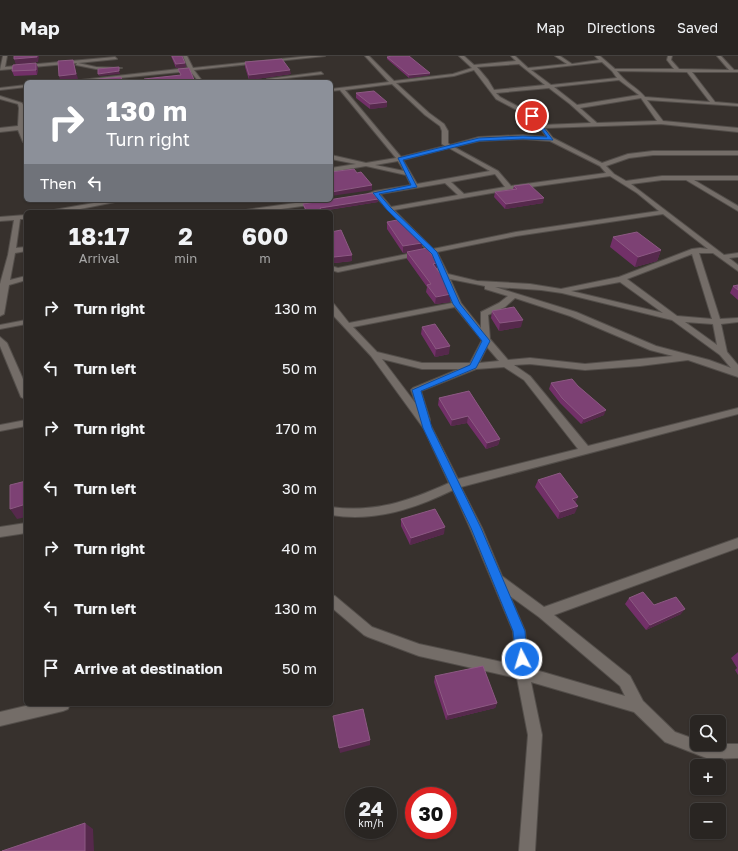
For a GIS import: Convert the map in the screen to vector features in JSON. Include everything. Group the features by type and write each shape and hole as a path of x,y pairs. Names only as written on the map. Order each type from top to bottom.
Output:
{"street":[{"path":"5,56 1,69 115,57 127,80"},
{"path":"58,63 59,56"},
{"path":"185,56 191,69 200,80"},
{"path":"85,80 323,56"},
{"path":"367,56 427,114 442,125 445,131 444,141 496,172 509,188"},
{"path":"461,56 474,67 498,98 532,116 551,139 602,165 611,174 664,212 738,269"},
{"path":"513,56 527,69 576,106 596,125"},
{"path":"557,56 571,65"},
{"path":"597,56 614,70 620,79 638,91 661,122"},
{"path":"670,56 669,60 678,71"},
{"path":"719,56 738,78"},
{"path":"527,69 602,61"},
{"path":"72,62 96,68 120,68"},
{"path":"260,62 263,68"},
{"path":"333,90 454,75 474,67 521,62"},
{"path":"614,70 733,71"},
{"path":"689,71 713,103"},
{"path":"266,73 270,80 321,73"},
{"path":"492,92 620,79"},
{"path":"0,89 24,86"},
{"path":"364,86 401,90"},
{"path":"341,88 400,159 406,173 415,186"},
{"path":"0,97 20,103 24,108 23,127 0,130"},
{"path":"576,106 643,97 665,101 738,105"},
{"path":"541,128 661,122 738,130"},
{"path":"333,170 400,159 479,139 506,137 551,139"},
{"path":"602,165 628,156 647,154 738,154"},
{"path":"333,157 406,173"},
{"path":"361,195 496,172"},
{"path":"389,209 509,188 611,174"},
{"path":"625,183 662,178 738,178"},
{"path":"687,178 738,209"},
{"path":"446,180 463,196"},
{"path":"375,193 389,209 433,252 457,304 486,341 506,364 527,378 586,451"},
{"path":"333,200 338,199"},
{"path":"65,210 111,202"},
{"path":"274,210 288,209 321,202"},
{"path":"333,269 338,270 516,234 664,212"},
{"path":"0,219 24,217"},
{"path":"0,314 4,284 12,251 17,219"},
{"path":"12,251 24,249"},
{"path":"562,291 621,279 695,251 712,249"},
{"path":"695,251 717,322 724,352"},
{"path":"723,257 738,255"},
{"path":"445,276 477,283 513,296 573,314 653,348 689,357 738,374"},
{"path":"4,284 24,279"},
{"path":"621,279 651,302 677,318 724,352 738,371"},
{"path":"477,283 544,288 562,291 677,318 717,322 738,320"},
{"path":"527,851 535,735 523,673 519,631 456,484 428,428 416,390 473,367 486,341 484,314 502,305 513,296 544,288"},
{"path":"347,326 457,304"},
{"path":"333,311 374,354 428,428"},
{"path":"0,327 24,322"},
{"path":"0,340 3,343 24,392"},
{"path":"374,354 422,366 473,367 530,361 585,367 640,363 689,357"},
{"path":"333,511 364,515 423,500 456,484 738,411"},
{"path":"0,428 24,423"},
{"path":"0,532 24,528"},
{"path":"544,613 738,543"},
{"path":"498,580 544,613 625,681 638,706 670,737 709,752 738,751"},
{"path":"333,602 368,631 419,650 523,673 638,706"},
{"path":"0,720 55,706"}],"building":[{"path":"14,56 37,56 37,57 14,59"},
{"path":"172,56 182,56 185,63 176,64"},
{"path":"409,56 430,73 409,75 387,57"},
{"path":"282,59 290,70 249,75 245,62"},
{"path":"73,60 76,74 59,76 58,61"},
{"path":"36,63 36,70 12,71 13,65"},
{"path":"119,67 119,71 98,74 98,69"},
{"path":"189,68 194,80 144,79 181,75 178,69"},
{"path":"121,77 122,80 99,80"},
{"path":"374,91 387,102 370,104 356,93"},
{"path":"354,169 357,173 361,172 372,185 333,192 333,172"},
{"path":"529,184 544,198 506,204 495,192 517,189 514,186"},
{"path":"372,193 378,199 320,208 321,210 306,210 303,204 333,202 333,199"},
{"path":"402,219 422,243 403,246 387,222"},
{"path":"341,230 352,255 334,257 333,232"},
{"path":"637,232 661,250 638,257 613,237"},
{"path":"427,248 437,263 433,264 445,280 451,294 436,297 427,285 431,284 407,252"},
{"path":"738,285 738,290 733,286"},
{"path":"514,307 523,320 500,323 492,311"},
{"path":"435,324 450,346 436,349 422,327"},
{"path":"572,379 606,410 584,419 562,398 551,383"},
{"path":"469,391 500,439 487,443 468,416 452,420 439,398"},
{"path":"560,473 578,497 572,499 578,506 560,512 538,480"},
{"path":"24,482 24,505 10,509 10,485"},
{"path":"435,509 445,527 411,538 401,519"},
{"path":"643,592 654,605 676,597 685,609 650,625 629,598"},
{"path":"483,666 497,703 448,715 435,676"},
{"path":"363,709 370,740 339,748 333,716"},
{"path":"85,823 85,851 2,851"}],"route":[{"path":"522,659 519,631 476,528 428,428 416,390 473,367 486,341 457,304 435,254 389,209 375,193 415,186 406,173 400,159 479,139 506,137 551,139 532,116"}]}
